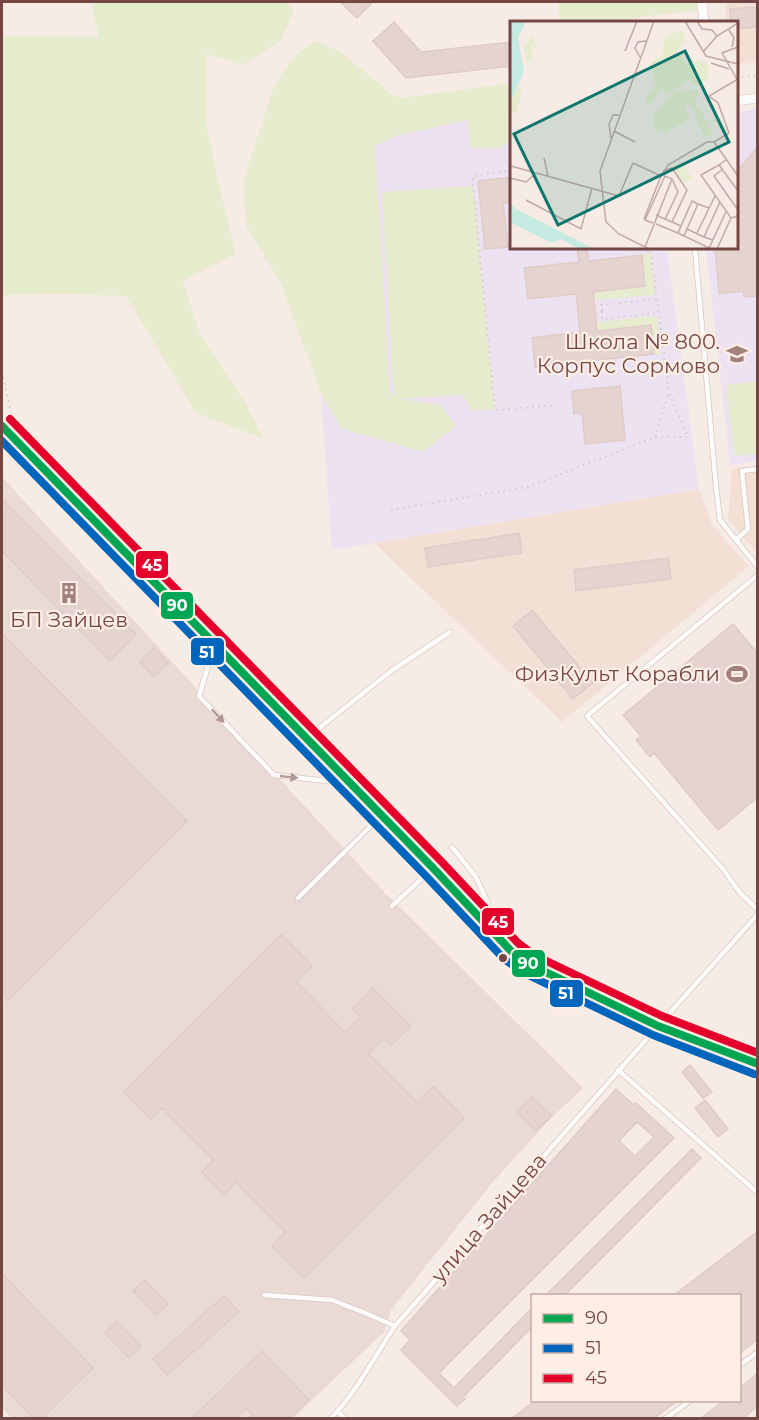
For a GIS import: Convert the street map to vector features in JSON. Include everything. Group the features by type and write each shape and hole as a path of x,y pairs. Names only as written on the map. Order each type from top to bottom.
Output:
{"street":[{"path":"702,2 704,21"},
{"path":"738,101 758,98"},
{"path":"2,426 511,951 528,964 658,1026 758,1064"}],"lane":[{"path":"694,249 720,520 758,567"},
{"path":"736,540 748,529 742,471 758,469"},
{"path":"758,575 586,716 723,869 758,912"},
{"path":"306,738 391,671 450,632"},
{"path":"217,648 210,660 199,696 274,775 351,784"},
{"path":"298,898 381,815"},
{"path":"452,847 476,877 493,914 486,925"},
{"path":"392,906 433,868"},
{"name":"улица Зайцева","path":"331,1419 362,1380 395,1326 758,912"},
{"path":"618,1071 758,1193"},
{"path":"264,1295 332,1300 395,1326"},
{"path":"741,1364 758,1352"},
{"path":"666,1419 690,1402"},
{"path":"338,1412 345,1419"}],"path":[{"path":"738,78 758,75"},
{"path":"510,170 473,176 495,410 555,405"},
{"path":"391,510 528,487 655,437 688,437 669,392 650,249"},
{"path":"657,299 601,304 602,319 659,313"},
{"path":"595,313 602,312"},
{"path":"2,371 11,413"},
{"path":"655,437 669,392"},
{"path":"2,1414 6,1419"}],"shaded area":[{"path":"726,2 757,2 757,62 738,65 738,21 726,21"},
{"path":"510,91 510,249 667,249 699,489 332,550 301,115"},
{"name":"Школа № 800. Корпус Сормово","path":"757,108 757,461 730,465 706,249 738,249 738,113"},
{"path":"757,465 757,553 728,519 732,469"},
{"path":"2,477 380,888 583,1088 548,1121 492,1183 391,1310 384,1332 293,1418 12,1418 2,1408"},
{"path":"699,489 712,525 749,566 562,722 374,543"}],"green space":[{"path":"94,2 287,2 294,11 281,40 243,65 206,54 206,122 236,254 183,281 200,334 245,402 264,439 196,413 126,296 2,295 2,36 99,37 92,9"},
{"path":"558,2 702,2 703,10 605,21 560,21"},
{"path":"315,41 341,52 390,93 402,98 510,83 510,140 500,148 470,148 468,120 396,136 375,146 390,391 394,398 382,192 473,186 495,410 470,410 463,395 400,399 440,404 456,426 423,452 342,429 321,394 281,284 246,226 243,181 274,86 293,57"},
{"path":"651,253 655,295 594,300 593,292 645,286 642,255"},
{"path":"657,316 661,354 654,354 650,325 597,331 596,322"},
{"path":"757,381 757,454 734,456 726,385"}],"building":[{"path":"340,2 373,2 357,18"},
{"path":"758,7 758,27 738,29 738,21 731,21 730,9"},
{"path":"394,22 421,52 510,42 510,66 406,78 373,41"},
{"path":"758,146 758,296 744,297 744,291 719,294 715,249 738,249 738,171"},
{"path":"510,177 510,202 503,203 508,247 485,249 478,181"},
{"path":"577,249 587,249 589,261 642,255 645,286 593,292 597,331 651,325 654,354 535,367 532,338 580,332 576,294 528,299 524,268 579,262"},
{"path":"620,386 625,440 585,444 582,413 574,414 572,391"},
{"name":"БП Зайцев","path":"2,499 136,634 110,661 2,551"},
{"path":"519,533 522,553 428,567 425,548"},
{"path":"668,558 671,579 576,591 574,570"},
{"path":"532,610 593,683 573,699 513,626"},
{"path":"733,624 758,654 758,797 718,830 654,753 650,757 636,740 641,736 623,715"},
{"path":"2,634 187,821 8,1000 2,993"},
{"path":"154,648 168,663 154,677 140,662"},
{"path":"281,935 312,966 296,982 345,1032 360,1017 352,1009 373,988 411,1026 391,1045 384,1038 369,1054 417,1102 433,1086 464,1118 304,1278 272,1246 286,1232 236,1182 224,1194 202,1172 214,1160 162,1108 151,1119 124,1092"},
{"path":"690,1065 712,1092 703,1098 682,1072"},
{"path":"616,1089 634,1105 636,1103 674,1138 439,1373 454,1388 531,1309 531,1328 463,1397 465,1399 457,1406 401,1350 410,1340 401,1331","holes":["637,1122 654,1137 635,1156 619,1141"]},
{"path":"532,1097 552,1116 536,1131 517,1112"},
{"path":"705,1100 728,1129 718,1137 695,1108"},
{"path":"692,1149 701,1158 566,1294 547,1294"},
{"path":"758,1231 758,1339 741,1352 741,1294 676,1294"},
{"path":"2,1274 93,1368 41,1419 34,1419 2,1385"},
{"path":"145,1280 168,1304 156,1315 133,1291"},
{"path":"224,1296 239,1312 167,1375 153,1359"},
{"path":"117,1321 141,1346 129,1358 105,1333"},
{"path":"262,1351 309,1400 289,1419 256,1419 246,1408 234,1419 191,1419"},
{"path":"758,1373 758,1406 742,1419 700,1419 722,1402 741,1402 741,1387"},
{"path":"534,1402 676,1402 653,1419 511,1419"}],"transit line":[{"name":"45","path":"10,419 518,943 534,955 662,1016 758,1053"},
{"name":"90","path":"2,426 511,951 529,964 658,1026 758,1064"},
{"name":"51","path":"2,441 504,959 524,973 653,1035 754,1074"}],"place":[{"name":"Школа № 800. Корпус Сормово","path":"737,354"},
{"name":"БП Зайцев","path":"69,593"},
{"name":"ФизКульт Корабли","path":"737,674"}]}
